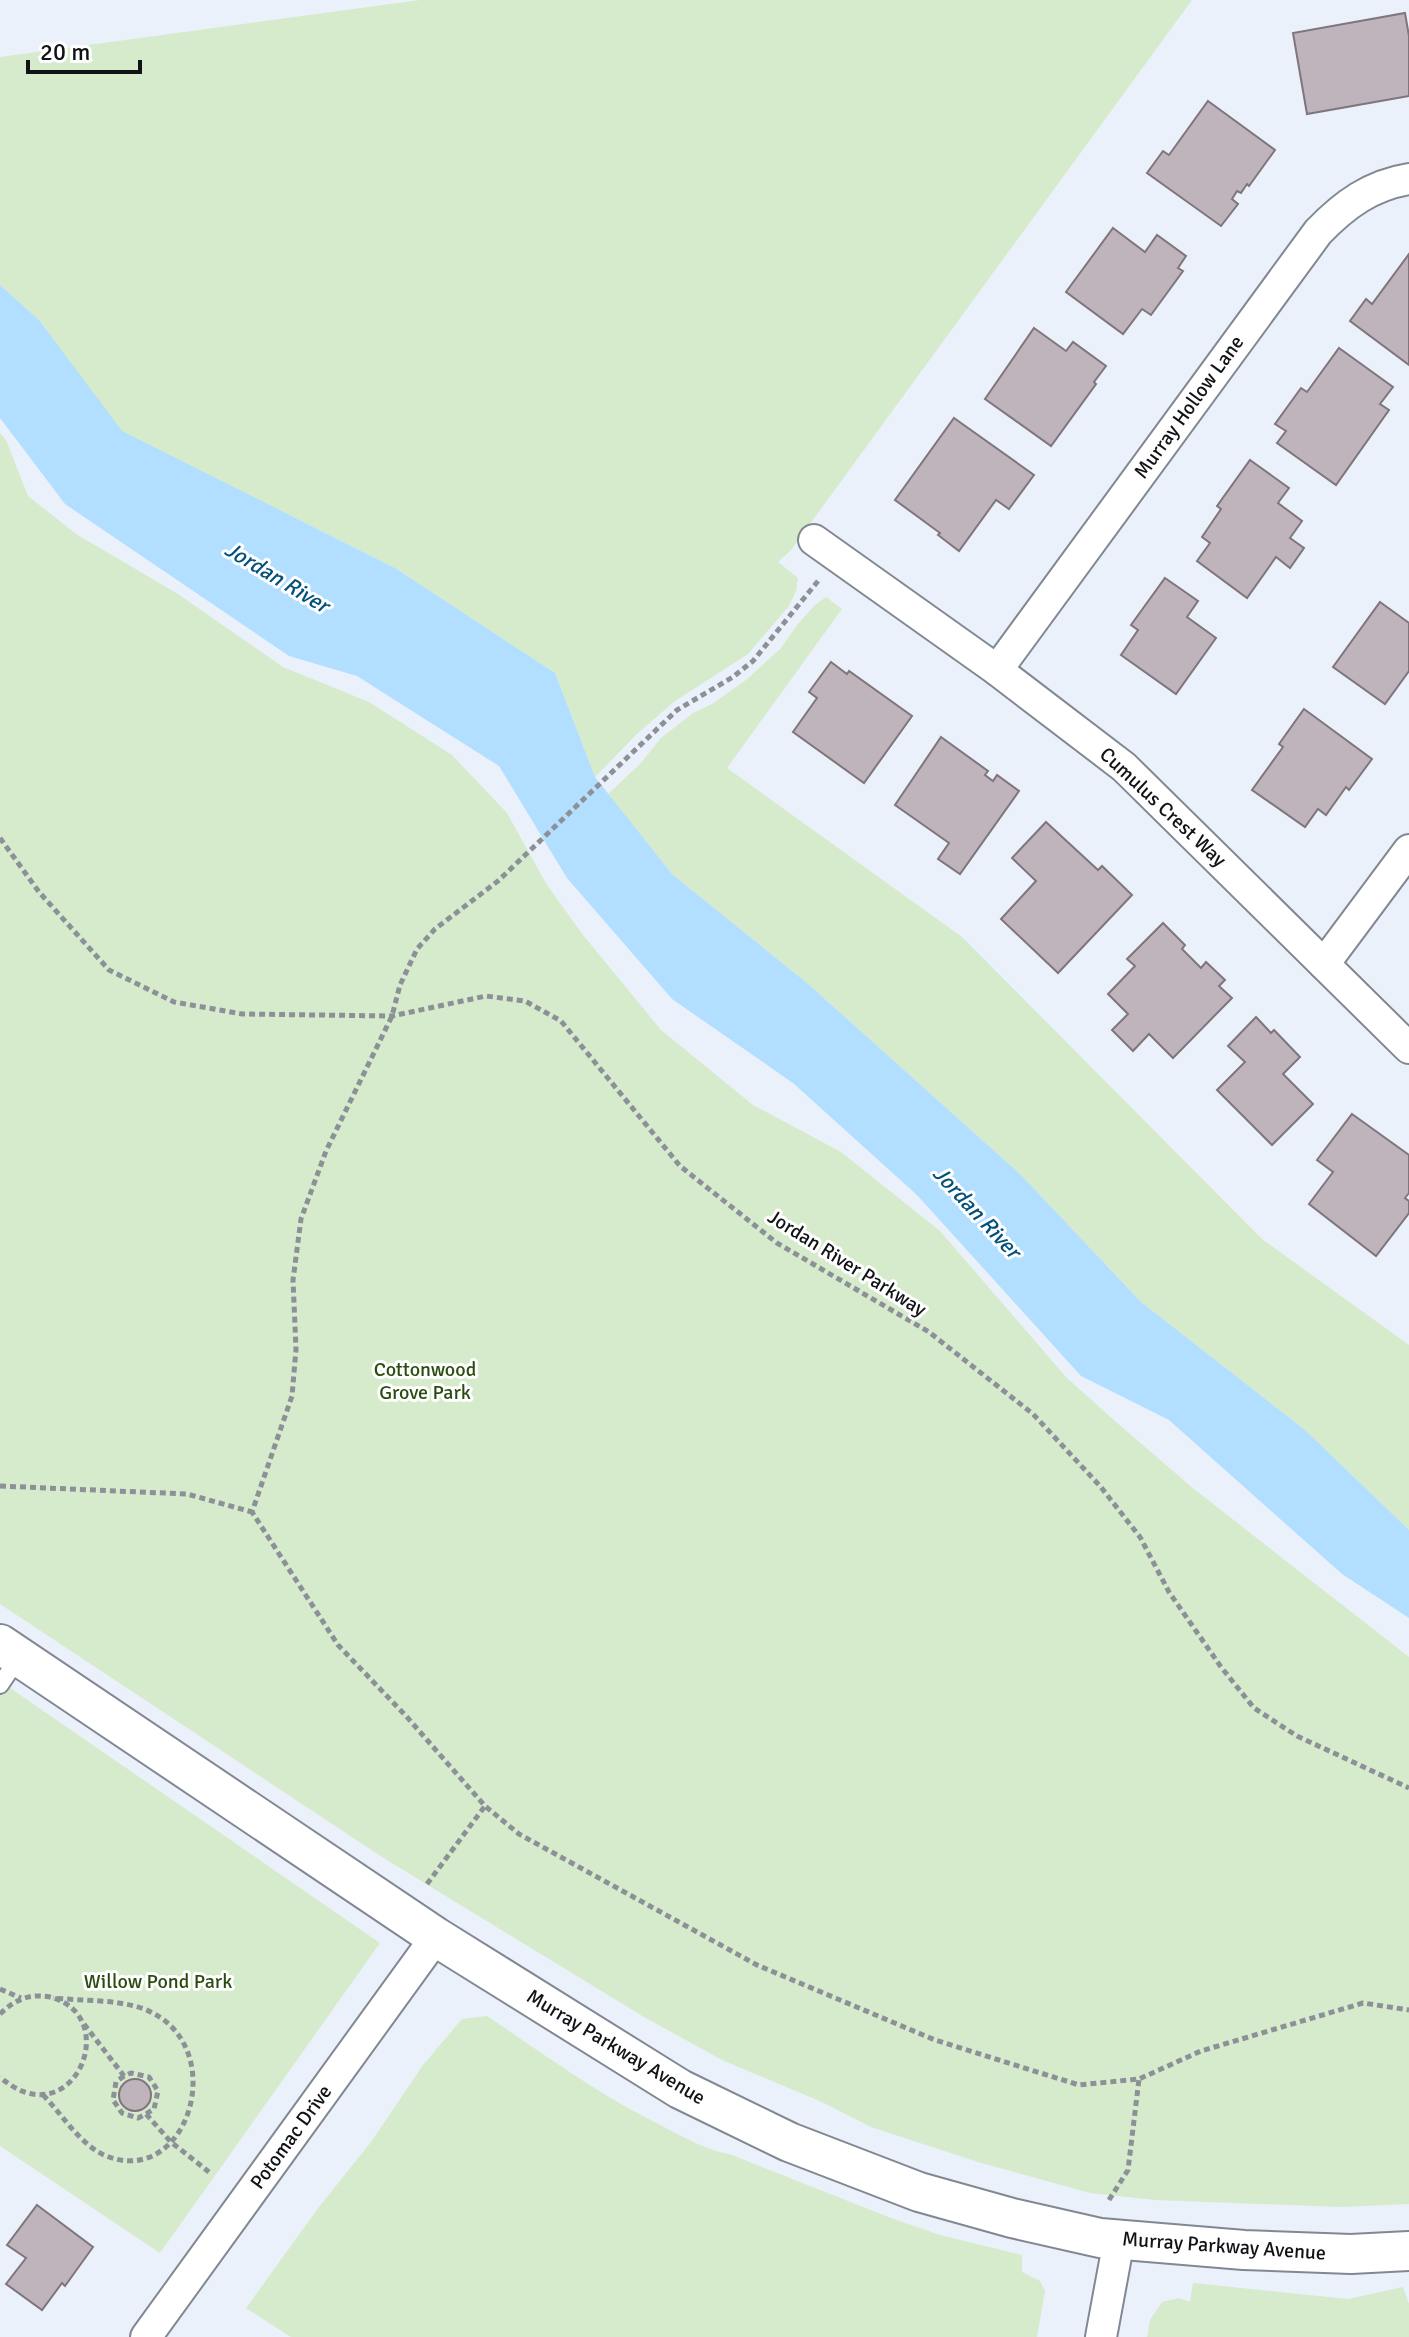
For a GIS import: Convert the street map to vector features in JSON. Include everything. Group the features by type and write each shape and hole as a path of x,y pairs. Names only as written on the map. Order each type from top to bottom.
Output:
{"street":[{"name":"Murray Hollow Lane","path":"997,670 1318,232 1347,204 1364,193 1409,179"},
{"name":"Cumulus Crest Way","path":"814,540 997,670 1124,767 1409,1048"},
{"path":"1324,964 1409,850"},
{"name":"Murray Parkway Avenue","path":"6,1662 680,2089 789,2142 919,2192 1100,2238 1244,2250 1351,2254 1409,2251"},
{"name":"Potomac Drive","path":"146,2337 436,1937"},
{"path":"1101,2337 1119,2240"}],"path":[{"path":"252,1512 292,1396 296,1349 293,1280 301,1219 326,1151 392,1016 400,985 417,949 427,936 498,881 677,710 733,677 753,661 782,629 823,573"},
{"name":"Jordan River Parkway","path":"0,838 39,892 109,970 174,1002 242,1014 392,1016 486,996 525,1001 561,1021 680,1166 777,1243 929,1332 1033,1414 1100,1486 1140,1537 1169,1592 1254,1708 1297,1736 1409,1788"},
{"path":"0,1486 187,1494 252,1512 338,1645 485,1806 519,1834 770,1971 935,2040 1079,2085 1139,2079 1201,2051 1363,2003 1409,2010"},
{"path":"427,1884 485,1806"},
{"path":"0,1989 22,1998"},
{"path":"0,2014 22,1998 38,1996 131,2005 146,2010 172,2029 189,2058 194,2075 194,2092 188,2115 171,2142 157,2153 142,2159 110,2158 86,2143 43,2095"},
{"path":"53,1998 67,2005 78,2017 124,2076"},
{"path":"0,2077 11,2087 25,2093 43,2095 59,2090 73,2080 83,2066 87,2050 86,2033 78,2017"},
{"path":"131,2073 149,2077 158,2091 154,2109 146,2114 138,2118 122,2113 113,2100 116,2082 124,2076 131,2073"},
{"path":"1111,2197 1128,2170 1139,2079"},
{"path":"0,2087 11,2087"},
{"path":"146,2114 171,2142 209,2172"}],"green space":[{"path":"420,0 1192,0 791,550 778,562 798,578 789,606 748,654 675,701 595,777 555,673 395,568 121,431 39,320 0,285 0,57"},
{"name":"Cottonwood Grove Park","path":"0,433 6,440 28,496 76,534 178,594 283,667 369,702 452,755 507,813 547,885 583,935 661,1030 753,1105 841,1152 940,1231 1066,1377 1194,1489 1409,1657 1409,2204 1341,2207 1155,2200 1090,2193 978,2162 871,2127 822,2102 722,2060 644,2017 382,1857 0,1604"},
{"path":"826,597 842,609 727,768 962,937 1262,1239 1409,1345 1409,1530 1305,1430 1141,1302 1021,1175 807,983 672,874 608,794 640,764 661,738 693,713 712,704 746,680 781,648 797,625"},
{"name":"Willow Pond Park","path":"0,1681 380,1943 160,2253 0,2146"},
{"path":"487,2016 596,2089 697,2144 940,2235 1022,2255 1022,2272 1040,2281 1045,2291 1037,2337 291,2337 246,2308 319,2207 371,2142 423,2065 462,2019"},
{"path":"1193,2283 1348,2299 1403,2287 1409,2304 1409,2337 1147,2337 1150,2320 1162,2302 1179,2298 1190,2302"}],"water":[{"name":"Jordan River","path":"0,285 39,320 122,431 395,568 555,673 595,777 672,874 807,983 1021,1175 1141,1302 1305,1430 1409,1530 1409,1618 1342,1574 1169,1420 1081,1376 917,1195 793,1083 672,999 567,878 499,766 357,676 289,656 65,504 0,418"}],"building":[{"path":"1405,13 1409,36 1409,96 1307,114 1293,33"},
{"path":"1208,101 1275,150 1249,186 1247,184 1241,193 1237,191 1232,199 1238,204 1221,226 1147,173 1163,151 1169,155"},
{"path":"1113,228 1145,252 1157,235 1186,256 1178,268 1183,271 1151,315 1142,309 1123,334 1066,292"},
{"path":"1409,254 1409,365 1350,321 1366,299 1372,304"},
{"path":"1034,328 1066,351 1073,342 1106,366 1051,446 985,399"},
{"path":"1339,348 1393,387 1380,404 1389,410 1336,485 1277,443 1286,431 1275,424 1301,388 1307,392"},
{"path":"954,418 1034,475 1009,509 996,500 959,551 895,500"},
{"path":"1250,460 1289,488 1278,503 1302,521 1290,538 1304,548 1290,568 1276,557 1247,598 1197,561 1210,543 1202,537 1221,509 1217,506"},
{"path":"1165,578 1198,601 1187,617 1216,638 1176,694 1121,655 1138,630 1131,625"},
{"path":"1380,602 1409,623 1409,671 1385,704 1333,667"},
{"path":"831,662 847,674 849,671 912,716 864,783 793,732 817,698 809,692"},
{"path":"1304,709 1372,759 1326,815 1318,809 1305,827 1252,790 1283,747 1279,744"},
{"path":"941,737 988,771 985,775 993,781 997,775 1019,791 960,874 938,859 949,843 895,805"},
{"path":"1046,822 1098,870 1102,866 1132,895 1058,973 1001,919 1036,881 1012,858"},
{"path":"1163,923 1185,945 1182,949 1201,968 1206,962 1225,980 1219,986 1232,998 1173,1058 1149,1034 1133,1051 1112,1030 1128,1014 1108,994 1135,966 1127,959"},
{"path":"1256,1017 1271,1033 1274,1030 1300,1057 1283,1074 1313,1104 1272,1145 1217,1090 1245,1062 1228,1046"},
{"path":"1352,1114 1409,1155 1409,1193 1405,1198 1409,1201 1409,1213 1376,1256 1309,1204 1333,1172 1317,1160"},
{"path":"135,2079 147,2083 151,2095 147,2107 135,2111 123,2107 119,2095 123,2083"},
{"path":"37,2205 93,2247 65,2286 62,2283 42,2310 6,2284 26,2258 7,2245"}]}
